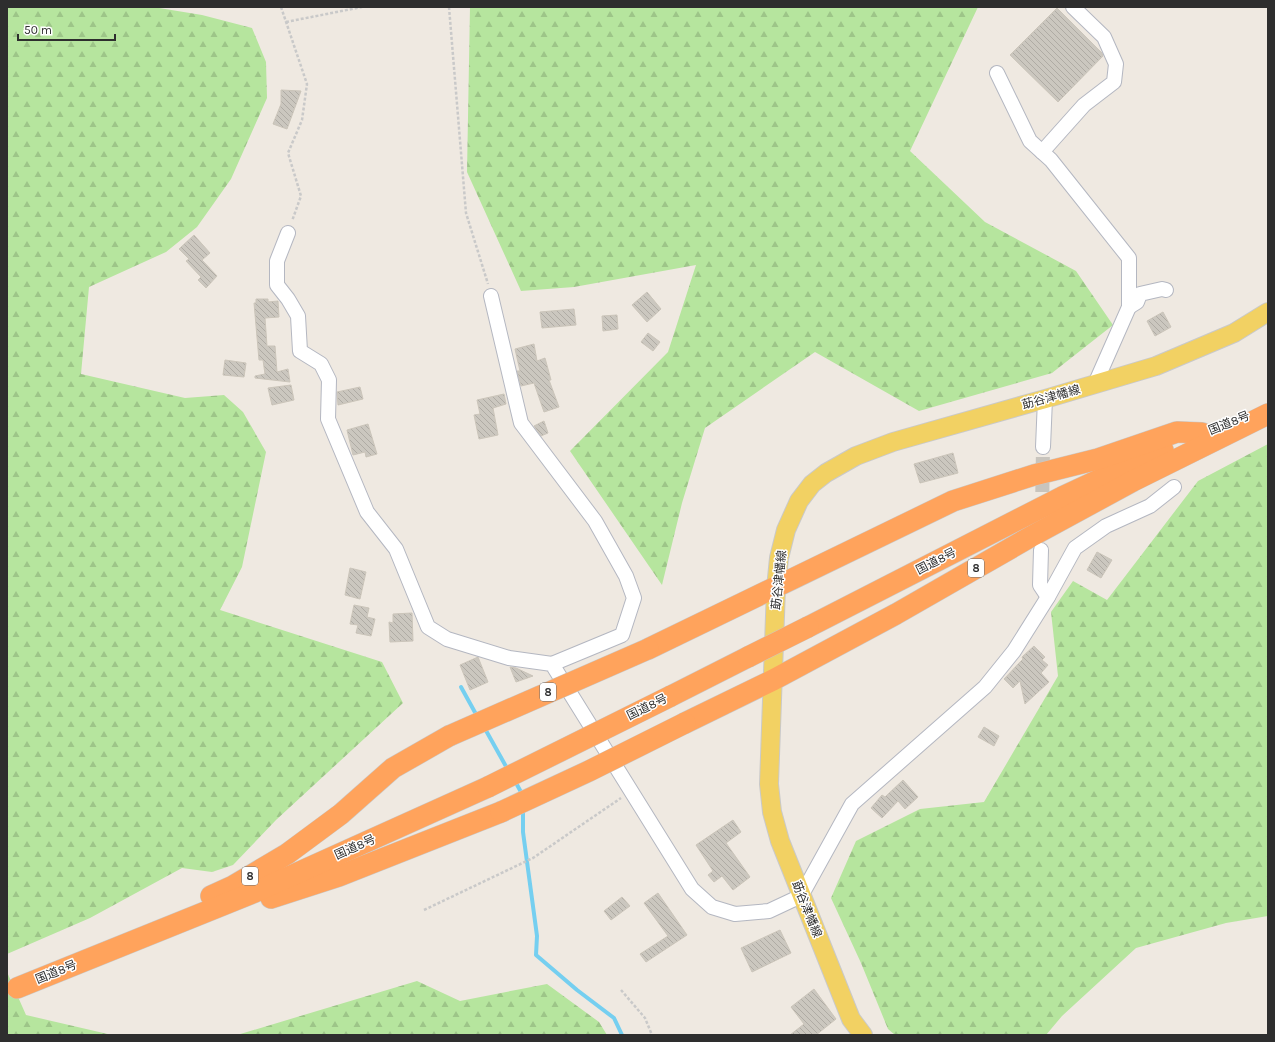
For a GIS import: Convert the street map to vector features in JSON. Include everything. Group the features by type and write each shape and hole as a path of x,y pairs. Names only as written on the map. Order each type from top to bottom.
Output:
{"highway":[{"name":"国道8号","path":"776,588 648,649 449,736 393,768 341,814 287,854 233,886 103,944 24,985 227,904 488,787 808,627 1102,477 1202,433 1268,407"},
{"name":"8","path":"227,904 260,901 339,876 501,812 589,771 773,680 896,614 1032,536 1133,481 1268,414"},
{"name":"8","path":"776,588 832,559 953,501 1034,475 1098,459 1177,432 1202,433"}],"main road":[{"name":"莇谷津幡線","path":"862,1035 851,1019 801,896 780,841 772,812 769,784 776,588 779,558 786,530 798,501 812,484 826,473 856,456 893,442 1156,366 1234,333 1268,312"}],"street":[{"path":"1042,152 1084,105 1114,82 1116,64 1104,36 1073,7"},
{"path":"997,73 1030,140 1051,160 1129,258 1129,307 1095,384"},
{"path":"288,233 277,261 278,285 298,316 300,351 320,364 329,380 328,419 367,512 396,549 428,627 447,639 509,658 552,664 622,635 634,598 626,576 595,521 522,423 492,296"},
{"path":"1129,307 1137,302 1140,294 1162,289 1166,290"},
{"path":"1043,447 1046,399"},
{"path":"552,664 692,889 712,907 735,914 769,911 801,896 852,804 985,687 1014,651 1048,597 1075,548 1106,526 1150,506 1174,487"},
{"path":"1041,550 1040,585 1048,597"}],"path":[{"path":"281,7 307,84 302,120 288,153 301,196 288,233"},
{"path":"286,22 362,7"},
{"path":"449,7 466,213 492,296"},
{"path":"424,910 533,858 631,791"},
{"path":"621,990 645,1018 652,1035"}],"green space":[{"path":"7,7 153,7 202,15 252,28 266,62 267,98 231,179 197,227 166,252 89,287 81,374 185,398 224,395 243,412 266,452 242,567 220,610 382,662 403,703 276,820 233,865 212,872 182,868 90,918 7,954"},
{"path":"470,7 978,7 910,151 985,222 1076,271 1113,325 1052,373 919,411 815,352 705,428 682,503 662,585 570,451 668,352 696,265 574,287 521,291 467,172"},
{"path":"1268,444 1268,916 1226,923 1136,948 1062,1016 1046,1035 895,1035 888,1029 861,963 831,898 856,841 920,809 984,802 1058,676 1051,612 1073,581 1107,600 1198,481"},
{"path":"7,972 26,1015 112,1035 7,1035"},
{"path":"417,981 460,1001 547,984 599,1022 607,1035 237,1035"}],"building":[{"path":"1057,8 1102,53 1103,56 1058,102 1010,55"},
{"path":"281,90 301,91 287,129 273,124 281,104"},
{"path":"194,235 210,253 202,260 217,276 206,288 198,280 201,277 186,261 189,259 179,249"},
{"path":"647,292 661,309 647,322 632,305"},
{"path":"256,299 268,299 268,302 278,301 279,317 265,318 267,346 275,346 277,372 288,369 290,382 255,378 255,376 265,374 263,360 259,360 254,303 256,303"},
{"path":"574,309 576,325 542,328 540,312"},
{"path":"1163,312 1171,327 1155,336 1147,321"},
{"path":"617,315 618,329 603,331 602,316"},
{"path":"648,333 660,342 653,351 641,342"},
{"path":"534,344 537,361 545,358 551,380 549,380 559,407 544,412 534,383 521,386 517,371 520,371 515,349"},
{"path":"225,360 246,363 244,377 223,375"},
{"path":"291,385 294,400 272,405 268,388"},
{"path":"360,387 363,399 338,405 337,392"},
{"path":"504,394 506,404 493,408 498,435 479,439 474,415 480,414 477,400"},
{"path":"544,421 548,433 541,436 534,426"},
{"path":"368,424 377,454 366,457 365,452 353,455 347,430"},
{"path":"953,453 958,473 920,483 914,464"},
{"path":"1097,552 1112,560 1101,578 1087,570"},
{"path":"350,568 366,572 360,599 345,595"},
{"path":"354,605 369,608 367,617 375,619 371,636 356,633 358,625 350,624"},
{"path":"412,613 413,641 390,642 389,622 393,623 393,614"},
{"path":"1034,646 1045,657 1042,660 1048,665 1041,673 1049,682 1025,704 1020,681 1013,688 1004,679 1023,659 1022,657"},
{"path":"478,657 488,682 470,690 460,665"},
{"path":"510,667 516,668 533,676 516,682"},
{"path":"984,727 999,736 994,746 978,737"},
{"path":"903,780 918,797 905,809 898,801 882,818 871,808 882,795 885,797"},
{"path":"733,820 741,832 726,843 750,877 733,890 722,876 714,882 708,875 713,871 696,845"},
{"path":"658,893 687,935 646,962 640,954 668,936 644,903"},
{"path":"622,897 630,906 611,920 604,911"},
{"path":"780,930 791,953 752,972 741,948"},
{"path":"814,989 836,1019 816,1035 790,1035 804,1024 791,1007"}],"waterway":[{"path":"461,687 477,716"},
{"path":"484,727 508,770"},
{"path":"515,781 522,796"},
{"path":"523,809 523,832 537,936 536,955 577,990 614,1018 622,1035"}],"tunnel":[{"path":"1042,513 1043,447"}]}
